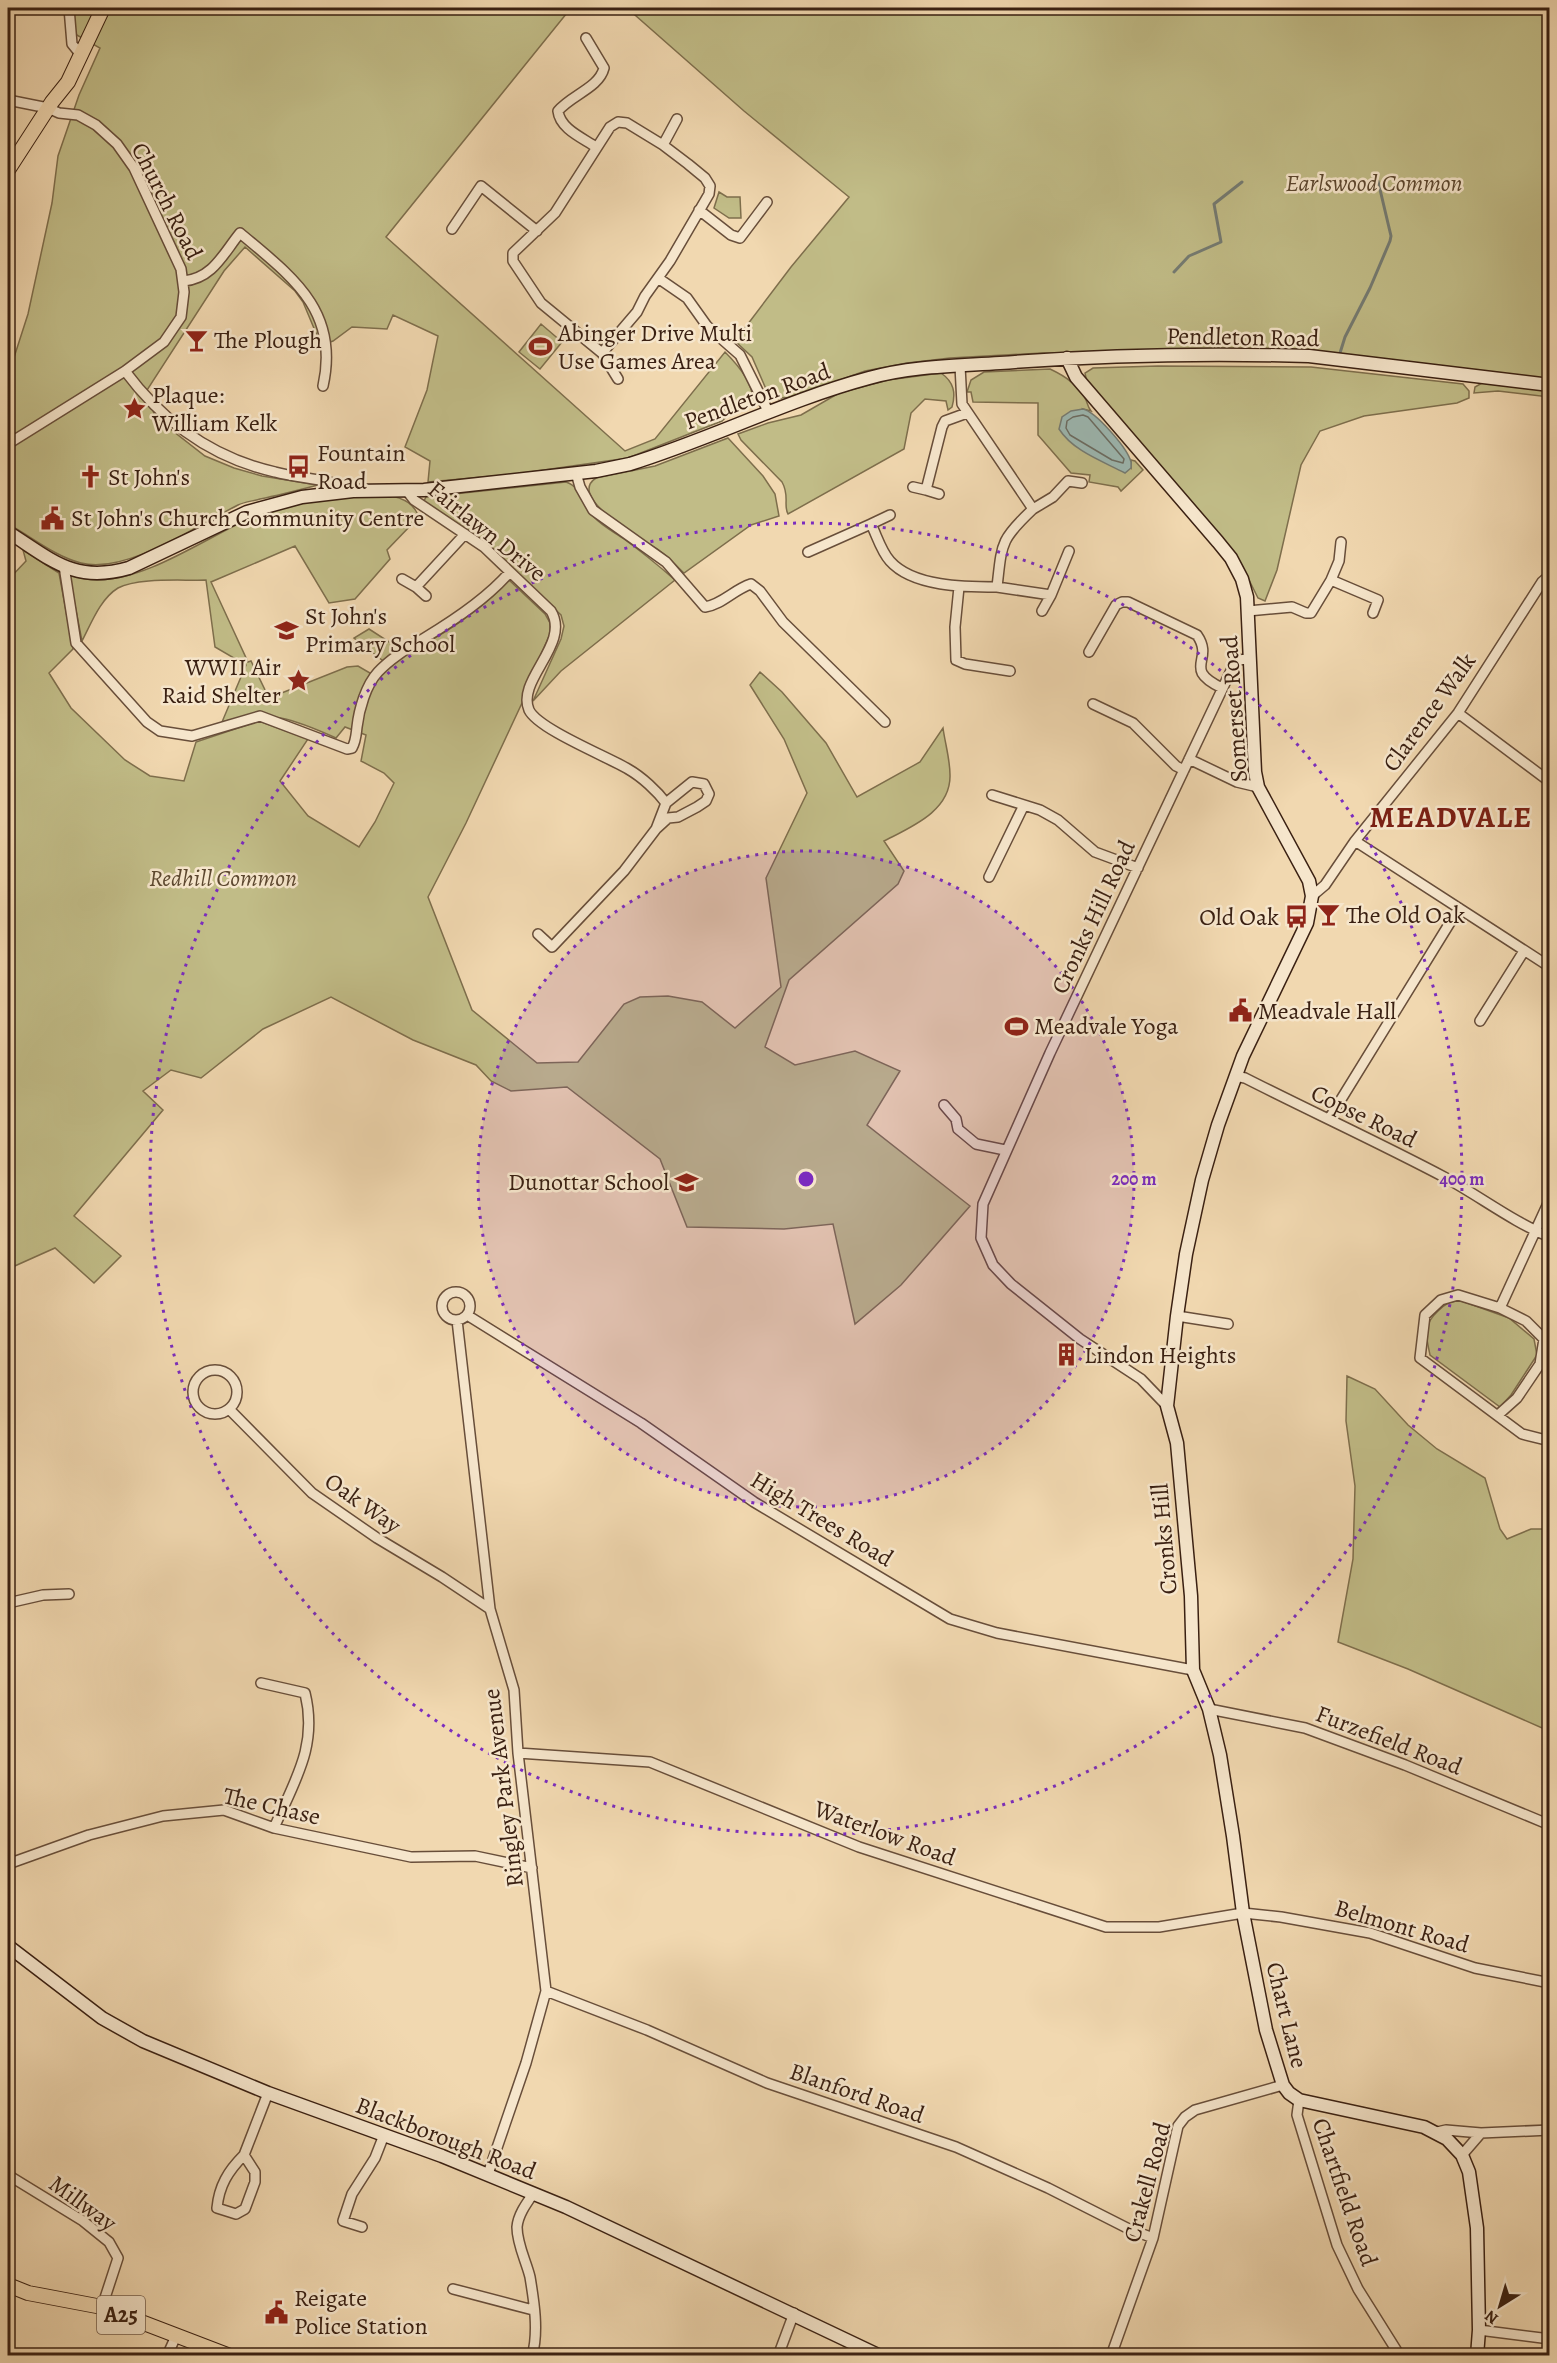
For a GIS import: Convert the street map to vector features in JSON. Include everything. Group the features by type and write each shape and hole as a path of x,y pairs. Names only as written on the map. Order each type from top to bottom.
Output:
{"main road":[{"path":"8,170 48,108 68,82 104,8"},
{"name":"A25","path":"8,2285 28,2293 102,2307 230,2355"}],"street":[{"path":"69,8 72,44 81,55"},
{"path":"586,38 604,68 602,76 565,103 558,111 559,119 567,128 596,147"},
{"name":"Church Road","path":"8,100 48,108 59,113 78,115 96,125 124,152 182,269 184,280 181,317 174,329 149,355 8,444"},
{"path":"663,145 677,119"},
{"path":"602,353 637,312 709,194 710,186 705,178 663,145 627,123 618,122 610,127 596,147 555,213 513,254 513,261 541,303 602,353 618,379"},
{"path":"452,229 482,186 537,231"},
{"path":"699,210 731,235 740,238 767,202"},
{"path":"184,280 196,280 209,273 240,233 301,286 314,307 328,351 323,386"},
{"path":"658,278 687,298 707,326 740,355 769,413"},
{"name":"Pendleton Road","path":"8,532 64,566 80,572 110,574 129,568 247,512 269,505 302,497 353,491 408,491 576,473 630,464 870,378 909,370 1067,358 1271,355 1309,357 1550,386"},
{"name":"Somerset Road","path":"1067,358 1076,377 1231,558 1242,579 1248,611 1255,772 1258,787 1309,881 1312,896"},
{"path":"960,366 961,394 967,413 1034,509"},
{"path":"125,370 152,404 181,429 211,449 252,466 277,473 327,481 353,491"},
{"path":"927,490 945,421 967,413"},
{"path":"576,473 580,487 593,510 675,570 705,607 717,605 738,588 751,584 760,591 783,622 885,722"},
{"path":"997,587 1001,549 1012,529 1034,509 1053,497 1068,481 1082,483"},
{"path":"914,487 939,494"},
{"name":"Fairlawn Drive","path":"408,491 414,500 484,548 556,618 556,630 530,688 527,700 530,712 536,719 565,737 630,770 666,803"},
{"path":"808,552 890,515"},
{"path":"871,524 891,561 899,568 921,579 959,587 997,587 1051,595"},
{"path":"416,587 465,534"},
{"path":"1248,611 1292,607 1311,613 1339,561 1341,542"},
{"path":"1042,611 1069,551"},
{"path":"64,566 70,616 76,642 147,722 160,731 192,736 260,716 347,749 356,742 357,725 368,687 378,672 406,648 426,638 477,603 509,573"},
{"name":"Clarence Walk","path":"1312,896 1325,885 1355,840 1458,713 1539,587 1550,575"},
{"path":"402,579 426,596"},
{"path":"1330,580 1378,600 1373,613"},
{"path":"959,587 955,627 956,660 965,664 1010,672"},
{"path":"1089,652 1116,605 1128,602 1197,635 1203,648 1200,669 1202,676 1222,688"},
{"name":"Cronks Hill Road","path":"1167,1406 1141,1379 1080,1339 1011,1284 993,1265 981,1238 982,1204 1005,1150 1222,688 1236,660 1250,659"},
{"path":"1093,704 1133,723 1176,766 1184,770"},
{"path":"1458,713 1550,782"},
{"path":"1189,759 1237,782 1258,787"},
{"path":"538,934 554,951 624,871 656,829 668,818 678,818 706,801 709,794 704,784 692,782 666,803 656,829"},
{"path":"992,795 1040,810 1058,820 1095,852 1138,868"},
{"path":"989,877 1024,805"},
{"path":"1355,840 1550,967"},
{"path":"1167,1406 1186,1254 1202,1180 1235,1076 1307,923 1312,896"},
{"path":"1329,1119 1459,908"},
{"path":"1480,1021 1524,951"},
{"name":"Copse Road","path":"1235,1076 1245,1078 1449,1180 1535,1232 1550,1238"},
{"path":"944,1105 956,1119 958,1129 976,1144 1005,1150"},
{"path":"1500,1308 1550,1199"},
{"path":"457,1292 466,1297 470,1306 466,1315 457,1320 448,1318 442,1311 442,1302 448,1294 457,1292"},
{"path":"1498,1415 1517,1398 1540,1364 1544,1339 1526,1321 1500,1308 1458,1295 1441,1300 1425,1315 1420,1358 1522,1434 1550,1441"},
{"name":"High Trees Road","path":"466,1315 641,1423 754,1502 950,1619 997,1633 1193,1670"},
{"path":"1177,1316 1227,1324"},
{"name":"Ringley Park Avenue","path":"457,1320 490,1610 514,1690 518,1753 546,1991 526,2063 488,2174"},
{"path":"213,1370 228,1374 232,1378 237,1391 234,1404 229,1409 215,1414 208,1413 200,1407 194,1397 193,1389 200,1376 213,1370"},
{"name":"Cronks Hill","path":"1167,1406 1177,1443 1191,1596 1193,1670"},
{"name":"Oak Way","path":"229,1409 312,1493 377,1538 442,1577 490,1610"},
{"path":"8,1603 43,1595 69,1594"},
{"name":"Chart Lane","path":"1193,1670 1209,1708 1222,1767 1243,1913 1266,2031 1283,2085 1299,2100 1424,2127 1437,2132 1462,2155"},
{"path":"261,1683 305,1693 310,1715 306,1753 274,1828"},
{"name":"Furzefield Road","path":"1209,1708 1305,1728 1405,1765 1550,1825"},
{"name":"Waterlow Road","path":"518,1753 650,1762 859,1847 1106,1927 1160,1927 1243,1913"},
{"name":"The Chase","path":"8,1864 89,1835 163,1816 224,1810 274,1828 411,1857 475,1856 532,1868"},
{"name":"Belmont Road","path":"1243,1913 1319,1922 1370,1933 1475,1968 1550,1983"},
{"name":"Blackborough Road","path":"8,1946 119,2029 177,2056 268,2093 488,2174 794,2313 880,2355"},
{"name":"Blanford Road","path":"546,1991 647,2030 767,2083 956,2147 1048,2188 1127,2228 1153,2238"},
{"name":"Crakell Road","path":"1111,2355 1153,2238 1178,2126 1185,2116 1195,2110 1283,2085"},
{"path":"244,2155 255,2172 255,2182 245,2209 236,2214 217,2208 219,2190 233,2166 244,2155 268,2093"},
{"name":"Chartfield Road","path":"1299,2100 1297,2115 1337,2245 1358,2289 1400,2355"},
{"path":"1437,2132 1446,2130 1481,2133 1550,2130"},
{"path":"1477,2355 1479,2330 1477,2228 1469,2172 1462,2155 1481,2133"},
{"path":"362,2227 343,2221 352,2194 375,2158 384,2135"},
{"name":"Millway","path":"8,2175 83,2222 109,2242 118,2258 102,2307"},
{"path":"532,2193 519,2216 517,2228 530,2277 535,2344 532,2355"},
{"path":"453,2289 533,2310"},
{"path":"778,2355 794,2313"},
{"path":"1479,2330 1550,2339"},
{"path":"167,2355 176,2336"}],"green space":[{"path":"74,8 571,8 386,237 625,451 655,439 725,352 740,369 748,383 752,404 730,413 722,421 628,458 516,474 428,482 430,461 405,447 427,390 438,336 393,315 387,329 352,327 333,341 321,345 303,302 295,291 245,247 224,271 147,390 155,417 205,456 262,476 318,485 240,504 161,546 119,562 99,565 81,563 52,551 8,524 8,376 28,314 52,203 58,156 79,95 100,48 75,34"},
{"name":"Earlswood Common","path":"627,8 1549,8 1549,379 1413,364 1125,352 1042,353 950,358 907,363 865,371 787,399 786,397 778,399 766,389 752,357 735,341 791,267 849,197 744,111"},
{"path":"719,192 727,197 740,197 741,218 729,218 714,208"},
{"name":"Abinger Drive Multi Use Games Area","path":"541,324 562,342 540,369 519,352"},
{"path":"1311,367 1463,384 1469,391 1469,398 1457,403 1364,416 1320,431 1301,465 1277,570 1265,601 1258,598 1240,562 1087,383 1085,373 1093,368"},
{"path":"1050,369 1065,377 1078,389 1091,411 1083,409 1131,468 1131,460 1143,470 1121,491 1118,487 1089,482 1090,475 1071,473 1038,435 1038,403 973,402 971,392 967,392 971,380 984,372"},
{"path":"941,373 949,380 953,388 952,407 948,410 946,401 925,399 911,413 904,449 788,514 786,492 782,482 741,440 738,434 768,423 801,415 839,393 888,380"},
{"path":"1482,383 1549,391 1549,397 1498,391 1474,393 1475,387"},
{"path":"728,438 763,476 775,494 779,516 751,525 684,573 663,553 611,518 591,496 589,486 596,478 655,466"},
{"path":"566,482 579,492 597,520 675,580 561,671 533,701 561,639 564,626 561,615 510,569 486,543 424,501 426,497"},
{"name":"Redhill Common","path":"387,495 399,498 412,506 420,521 413,523 387,550 390,559 355,599 329,603 295,546 211,582 248,662 251,661 269,698 347,667 358,666 375,676 387,664 354,638 369,629 406,653 434,639 461,621 509,580 545,614 550,623 550,634 522,703 466,823 428,897 472,1010 537,1063 578,1062 624,1004 640,997 668,996 702,1002 735,1028 781,987 766,878 807,793 784,739 750,685 760,672 782,692 826,743 857,797 920,762 943,728 950,775 949,788 944,799 928,816 884,841 904,871 898,884 789,980 765,1047 795,1065 855,1051 900,1071 867,1125 970,1206 901,1285 855,1324 833,1224 784,1229 687,1227 660,1159 567,1087 511,1091 491,1081 476,1065 413,1040 331,997 263,1029 201,1078 171,1070 143,1091 163,1110 74,1216 121,1256 94,1283 55,1248 8,1269 8,580 26,561 23,550 59,573 73,649 49,673 71,708 125,760 150,776 184,781 196,742 259,721 308,739 280,781 308,816 359,847 375,822 394,783 384,773 361,761 366,735 345,727 336,738 294,721 267,716 238,718 222,722 246,665 215,647 206,580 137,582 118,588 101,605 82,641 69,575 96,580 117,578 139,572 269,510 297,502"},
{"path":"1459,1300 1509,1318 1534,1339 1537,1355 1511,1395 1500,1407 1430,1355 1427,1336 1429,1321 1445,1305"},
{"path":"1347,1376 1375,1389 1408,1425 1437,1449 1485,1478 1500,1529 1507,1539 1531,1529 1549,1529 1549,1731 1408,1669 1338,1642 1353,1559 1355,1486 1346,1421"}],"water":[{"path":"1083,409 1089,411 1102,423 1127,453 1131,461 1131,468 1125,473 1080,449 1059,429 1062,417 1071,411"}],"waterway":[{"path":"1340,353 1345,337 1370,288 1390,241 1391,236 1378,181"},
{"path":"1174,272 1189,256 1221,242 1214,204 1242,182"}],"place":[{"name":"The Plough","path":"196,340"},
{"name":"Abinger Drive Multi Use Games Area","path":"540,347"},
{"name":"Plaque: William Kelk","path":"134,409"},
{"name":"Fountain Road","path":"299,467"},
{"name":"St John's","path":"90,477"},
{"name":"St John's Church Community Centre","path":"53,518"},
{"name":"St John's Primary School","path":"287,630"},
{"name":"WWII Air Raid Shelter","path":"299,681"},
{"name":"The Old Oak","path":"1328,915"},
{"name":"Old Oak","path":"1297,917"},
{"name":"Meadvale Hall","path":"1240,1011"},
{"name":"Meadvale Yoga","path":"1016,1026"},
{"name":"Dunottar School","path":"687,1182"},
{"name":"Lindon Heights","path":"1066,1355"},
{"name":"Reigate Police Station","path":"276,2312"}],"district":[{"name":"MEADVALE","path":"1451,817"}]}
